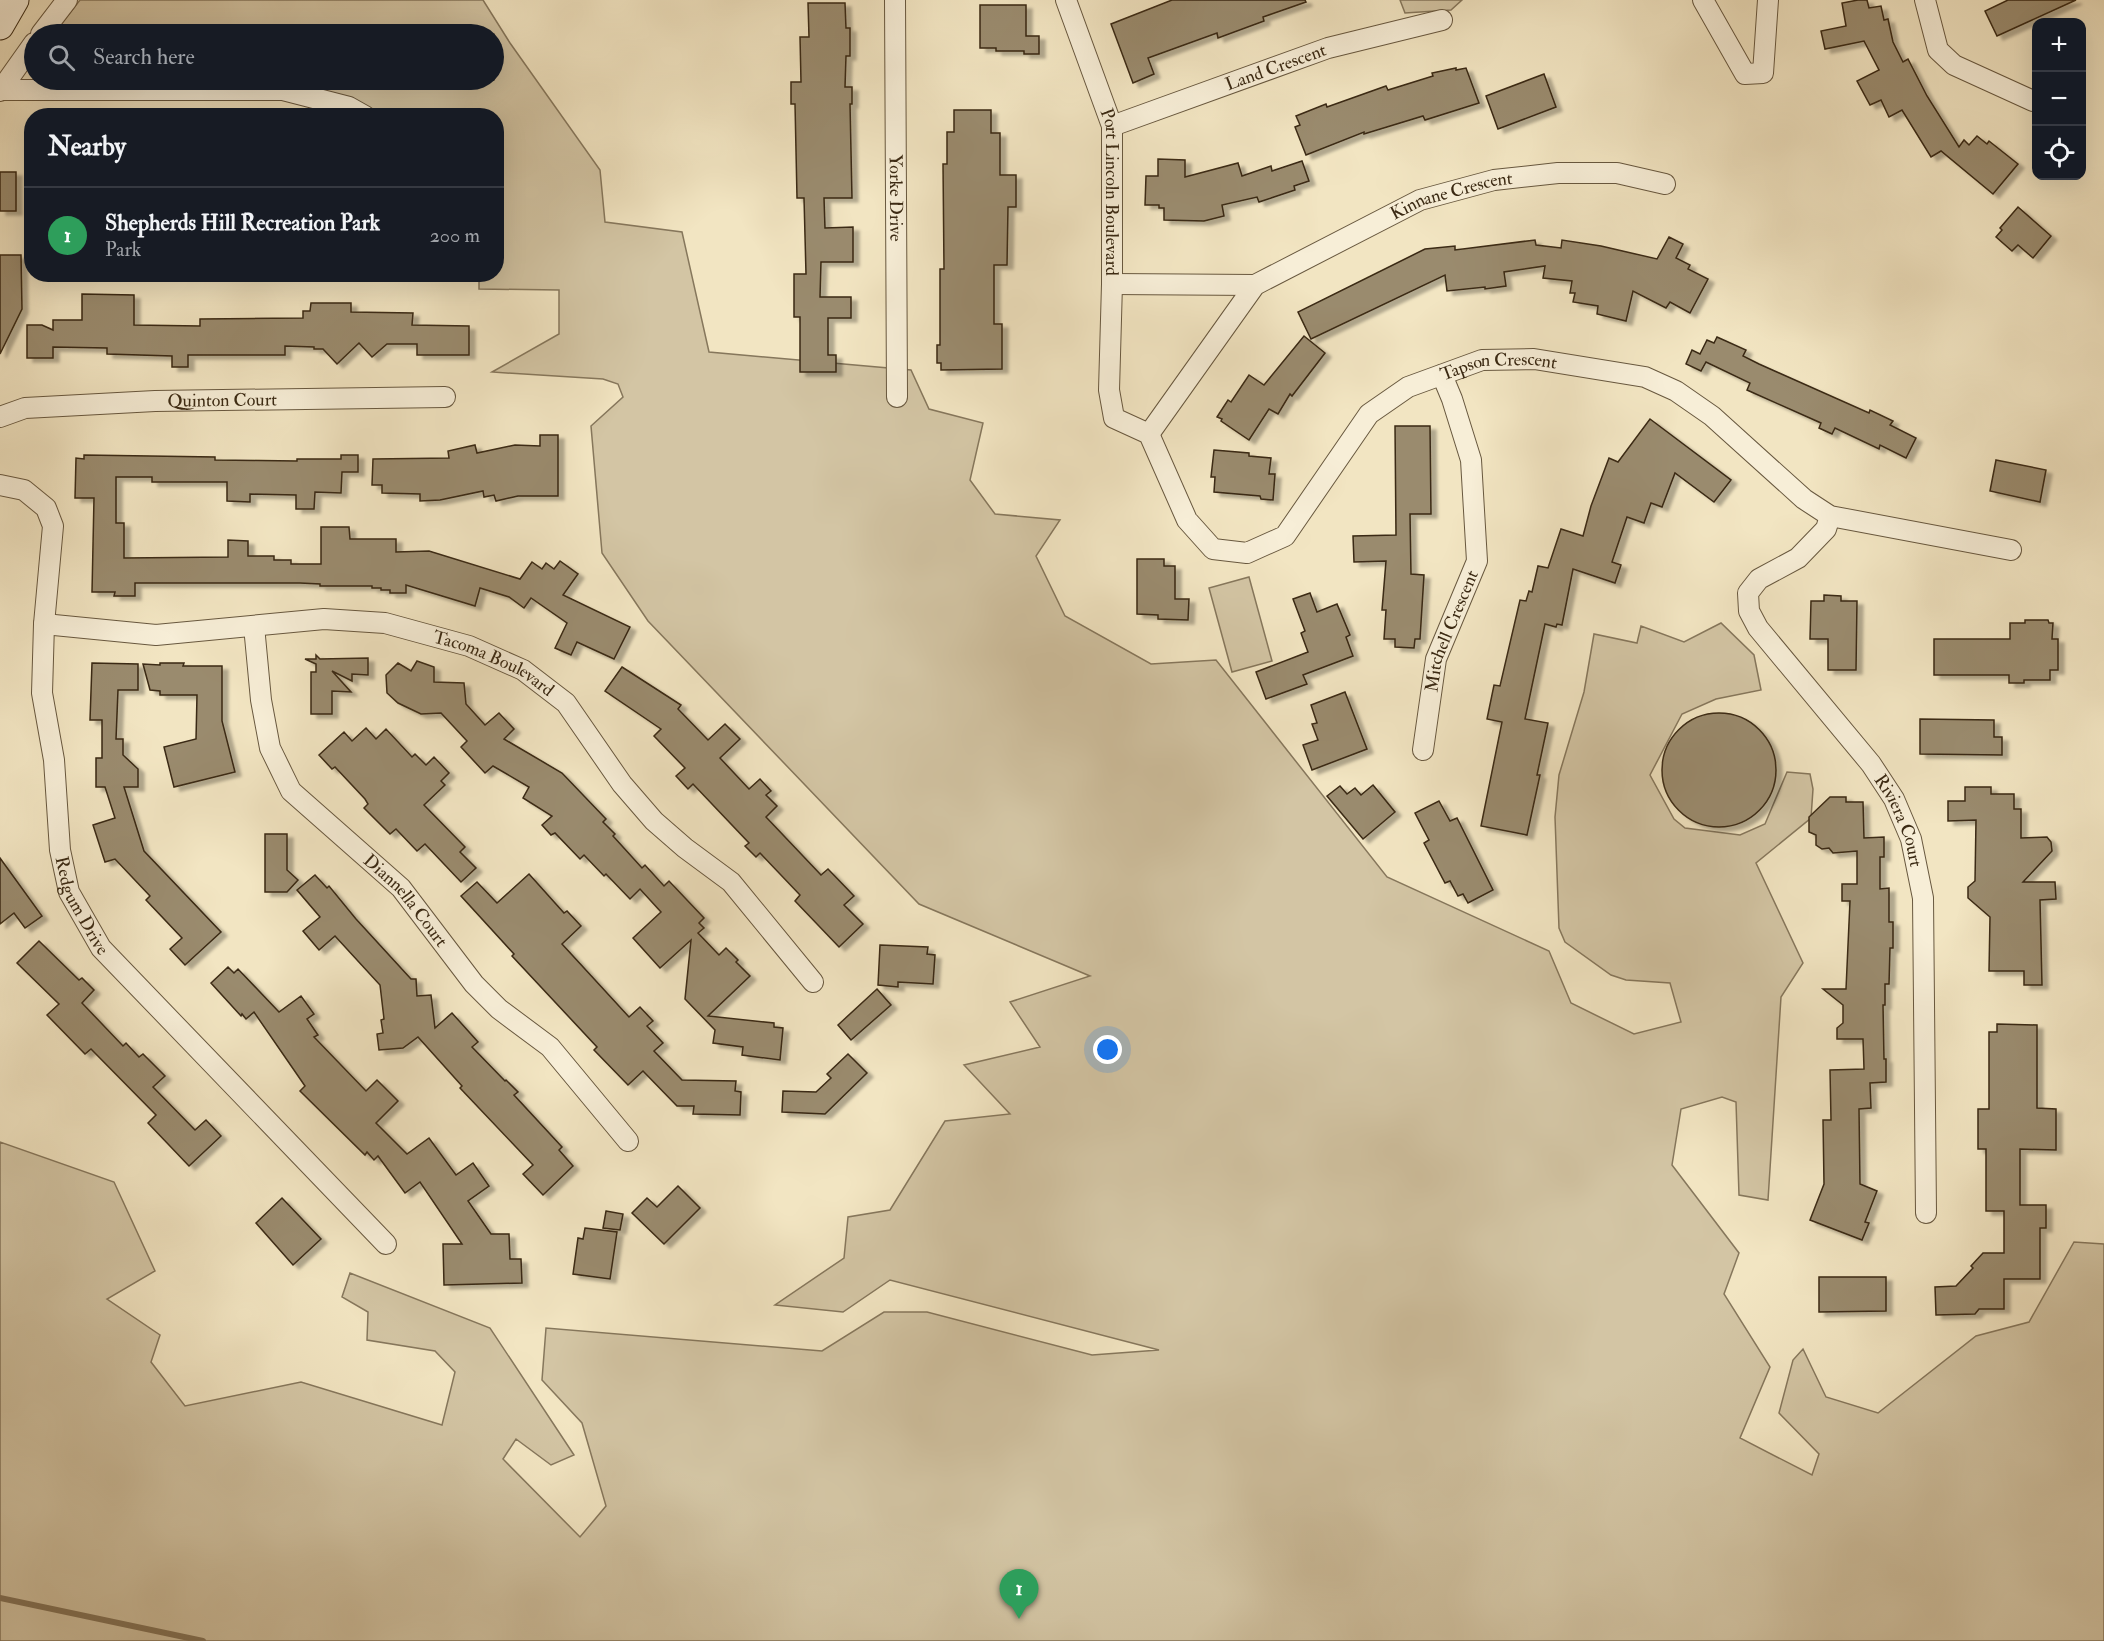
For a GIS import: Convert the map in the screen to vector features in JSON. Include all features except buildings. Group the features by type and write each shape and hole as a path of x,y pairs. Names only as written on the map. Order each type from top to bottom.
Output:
{"main road":[{"path":"0,26 15,0"}],"street":[{"path":"49,24 67,0"},
{"name":"Yorke Drive","path":"895,0 897,397"},
{"name":"Port Lincoln Boulevard","path":"1066,0 1112,126 1109,390 1114,418 1149,434"},
{"path":"1703,0 1745,74 1763,73 1768,0"},
{"path":"1925,0 1938,50 1954,65 2032,101"},
{"name":"Land Crescent","path":"1112,126 1328,48 1442,20"},
{"path":"0,91 24,57"},
{"path":"0,91 283,90 351,108"},
{"name":"Kinnane Crescent","path":"1112,284 1254,285 1420,200 1494,180 1558,173 1617,173 1665,184"},
{"name":"Kinnane Crescent","path":"1149,434 1254,285"},
{"name":"Tapson Crescent","path":"1149,434 1187,520 1213,549 1247,553 1285,536 1369,414 1408,387 1482,360 1534,359 1645,377 1676,391 1712,416 1804,499 1830,516 2011,550"},
{"name":"Mitchell Crescent","path":"1423,750 1436,659 1477,561 1471,460 1442,375"},
{"name":"Quinton Court","path":"0,417 25,408 155,401 445,397"},
{"name":"Redgum Drive","path":"0,485 24,490 46,508 53,526 44,624 42,693 54,760 60,850 69,892 101,948 386,1244"},
{"name":"Riviera Court","path":"1830,516 1826,529 1798,558 1759,579 1748,592 1749,611 1758,628 1871,764 1894,799 1911,840 1923,898 1926,1213"},
{"name":"Tacoma Boulevard","path":"44,624 156,635 324,619 385,623 469,646 523,670 566,703 622,784 654,821 685,848 731,882 813,982"},
{"name":"Diannella Court","path":"254,626 261,700 270,748 291,791 401,888 474,984 499,1009 550,1047 628,1141"}],"shaded area":[{"path":"80,0 483,0 498,24 61,24"},
{"path":"1400,0 1462,0 1451,10 1405,13"},
{"path":"504,33 600,170 605,222 682,232 709,352 911,370 929,409 983,423 970,480 995,514 1060,520 1036,556 1065,616 1151,664 1216,660 1387,877 1549,951 1571,1003 1634,1034 1681,1022 1670,983 1626,980 1611,975 1565,942 1559,928 1555,817 1559,775 1584,692 1594,634 1637,643 1641,626 1684,642 1721,623 1754,655 1761,690 1716,699 1682,714 1650,775 1674,819 1685,828 1740,835 1765,824 1787,772 1810,774 1813,789 1811,818 1756,863 1803,963 1781,997 1768,1200 1739,1195 1736,1102 1722,1097 1681,1109 1672,1165 1739,1253 1724,1294 1770,1367 1740,1438 1812,1475 1819,1454 1779,1413 1793,1360 1803,1349 1826,1397 1878,1413 1976,1336 2029,1322 2074,1242 2104,1244 2104,1641 0,1641 0,1142 114,1182 155,1271 107,1299 160,1335 151,1362 185,1406 301,1382 442,1425 455,1372 435,1351 367,1340 368,1312 342,1297 350,1273 490,1328 574,1455 551,1465 516,1439 503,1459 580,1537 606,1506 582,1423 542,1380 546,1328 822,1351 884,1312 927,1312 1092,1355 1159,1350 890,1280 843,1312 775,1305 844,1258 848,1217 890,1210 945,1121 1010,1114 964,1065 1040,1047 1010,1002 1090,976 919,904 648,621 602,553 591,426 623,397 618,384 603,379 492,372 559,334 559,290 479,289 479,282 504,282 504,108 364,108 335,94 229,90 504,90"},
{"path":"1249,577 1272,661 1232,672 1209,588"}],"waterway":[{"path":"0,1598 203,1641"}],"place":[{"name":"Shepherds Hill Recreation Park","path":"1019,1619"}]}
